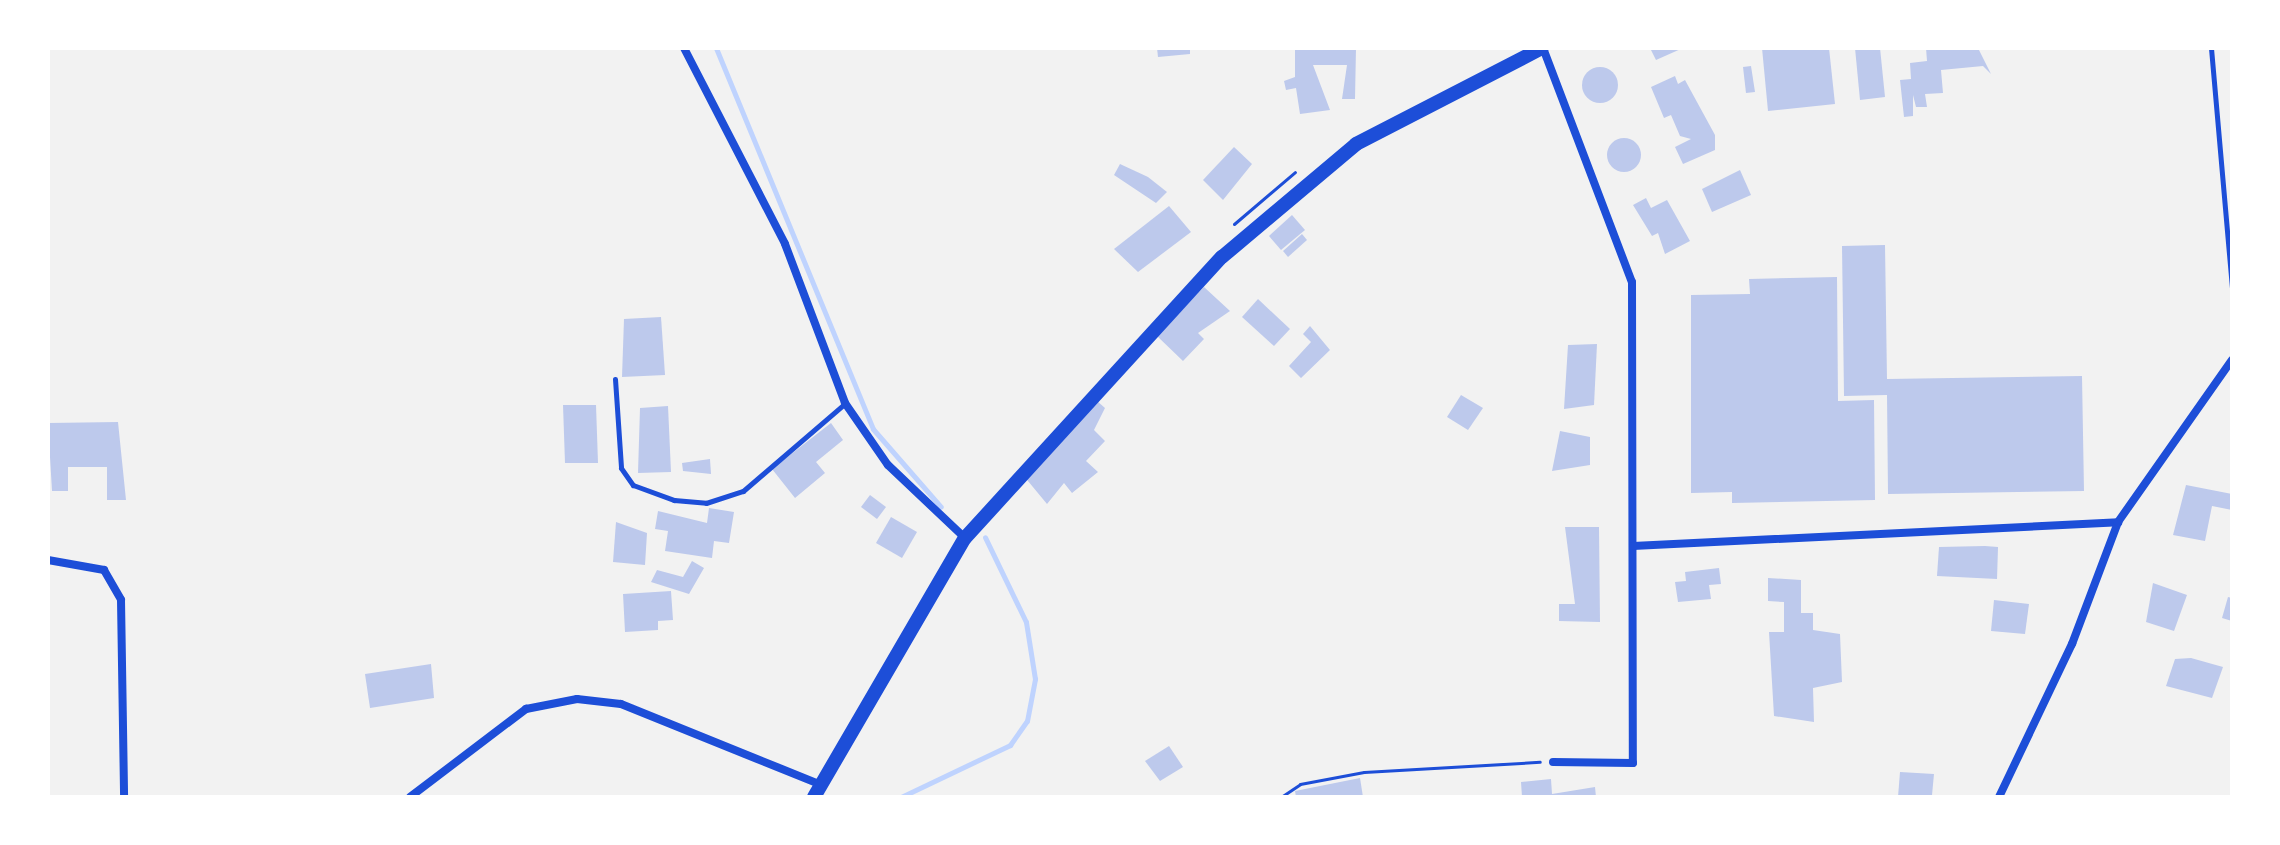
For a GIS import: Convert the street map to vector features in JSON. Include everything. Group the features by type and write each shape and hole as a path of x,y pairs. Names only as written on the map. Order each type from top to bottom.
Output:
{"main road":[{"path":"818,791 965,538 1222,257 1287,197 1356,144 1542,48"}],"street":[{"path":"684,48 785,244 845,403 888,465 965,538"},
{"path":"1542,48 1632,282 1633,763 1553,762"},
{"path":"1999,797 2072,644 2118,522 2232,360"},
{"path":"1633,546 2118,522"},
{"path":"48,560 104,570 121,600 124,797"},
{"path":"410,797 526,709 577,699 621,704 818,791"}],"lane":[{"path":"2211,48 2232,290"},
{"path":"615,379 621,468 633,485 674,500 706,503 743,491 845,403"}],"path":[{"path":"1281,797 1300,784 1364,772 1553,762"}],"building":[{"path":"1157,48 1190,48 1190,54 1158,57"},
{"path":"1295,48 1356,48 1355,99 1342,99 1347,65 1313,65 1330,110 1300,114 1296,88 1286,90 1284,81 1295,77"},
{"path":"1650,48 1683,48 1656,60"},
{"path":"1762,48 1829,48 1835,104 1768,111"},
{"path":"1855,48 1880,48 1885,97 1860,100"},
{"path":"1926,48 1978,48 1991,74 1983,66 1941,70 1943,93 1925,94 1927,107 1916,107 1913,95 1913,116 1904,117 1900,80 1911,79 1910,63 1927,61"},
{"path":"1751,66 1755,92 1746,93 1743,67"},
{"path":"1600,67 1613,72 1618,85 1613,98 1600,103 1587,98 1582,85 1587,72"},
{"path":"1675,76 1678,84 1685,80 1715,135 1715,150 1683,164 1675,147 1691,139 1680,136 1671,115 1664,118 1651,87"},
{"path":"1624,138 1636,143 1641,155 1636,167 1624,172 1612,167 1607,155 1612,143"},
{"path":"1234,147 1252,164 1223,200 1203,180"},
{"path":"1120,164 1148,177 1167,192 1156,203 1114,175"},
{"path":"1740,170 1751,195 1712,212 1702,189"},
{"path":"1646,198 1651,208 1667,200 1690,241 1665,254 1658,233 1652,236 1633,205"},
{"path":"1169,206 1191,232 1138,272 1114,249"},
{"path":"1292,215 1305,230 1281,250 1269,236"},
{"path":"1302,234 1307,240 1288,257 1283,251"},
{"path":"1885,245 1887,379 2082,376 2084,491 1888,494 1887,395 1844,396 1842,246"},
{"path":"1837,277 1838,401 1874,400 1875,500 1732,503 1732,492 1691,493 1691,295 1750,294 1749,279"},
{"path":"1204,287 1230,311 1198,333 1204,339 1183,361 1157,336"},
{"path":"1258,299 1290,329 1274,346 1242,317"},
{"path":"661,317 665,375 622,377 624,319"},
{"path":"1310,326 1330,350 1301,378 1289,366 1311,342 1303,334"},
{"path":"1597,344 1594,405 1564,409 1568,345"},
{"path":"1461,395 1483,408 1468,430 1447,417"},
{"path":"1097,401 1105,408 1094,430 1105,441 1086,461 1098,472 1072,493 1064,483 1047,504 1023,475"},
{"path":"563,405 596,405 598,463 565,463"},
{"path":"668,406 671,472 638,473 640,408"},
{"path":"118,422 126,500 107,500 107,467 68,467 68,491 52,491 48,423"},
{"path":"831,423 843,440 816,462 825,473 795,498 772,469"},
{"path":"1560,431 1590,437 1590,465 1552,471"},
{"path":"710,459 711,474 683,471 682,463"},
{"path":"2186,485 2232,494 2232,510 2212,506 2205,541 2173,535"},
{"path":"870,495 886,507 877,519 861,507"},
{"path":"709,508 734,512 729,543 714,541 712,558 665,551 668,531 655,529 658,511 707,523"},
{"path":"891,517 917,532 902,558 876,543"},
{"path":"616,522 647,533 645,565 613,562"},
{"path":"1565,527 1599,527 1600,622 1559,621 1559,604 1575,604"},
{"path":"1939,547 1998,547 1997,579 1937,576"},
{"path":"692,561 704,568 689,594 651,582 657,570 683,577"},
{"path":"1719,568 1721,584 1709,585 1711,599 1678,602 1675,582 1686,581 1685,572"},
{"path":"1768,578 1801,580 1801,613 1813,613 1813,630 1840,634 1842,682 1813,688 1814,722 1774,716 1769,632 1784,632 1784,602 1768,601"},
{"path":"2153,583 2187,595 2174,631 2146,622"},
{"path":"671,591 673,620 658,621 658,630 625,632 623,594"},
{"path":"2228,597 2232,598 2232,621 2222,618"},
{"path":"1994,600 2029,604 2025,634 1991,631"},
{"path":"2191,658 2223,667 2212,698 2166,686 2175,659"},
{"path":"431,664 434,698 370,708 365,674"},
{"path":"1169,746 1183,767 1160,781 1145,761"},
{"path":"1900,772 1934,774 1932,795 1898,797"},
{"path":"1360,778 1363,797 1296,797 1295,791"},
{"path":"1551,779 1552,794 1595,787 1596,797 1522,797 1521,782"}],"waterway":[{"path":"716,48 873,429 941,507"},
{"path":"901,797 1010,745 1027,721 1035,679 1026,622 985,537"}]}
